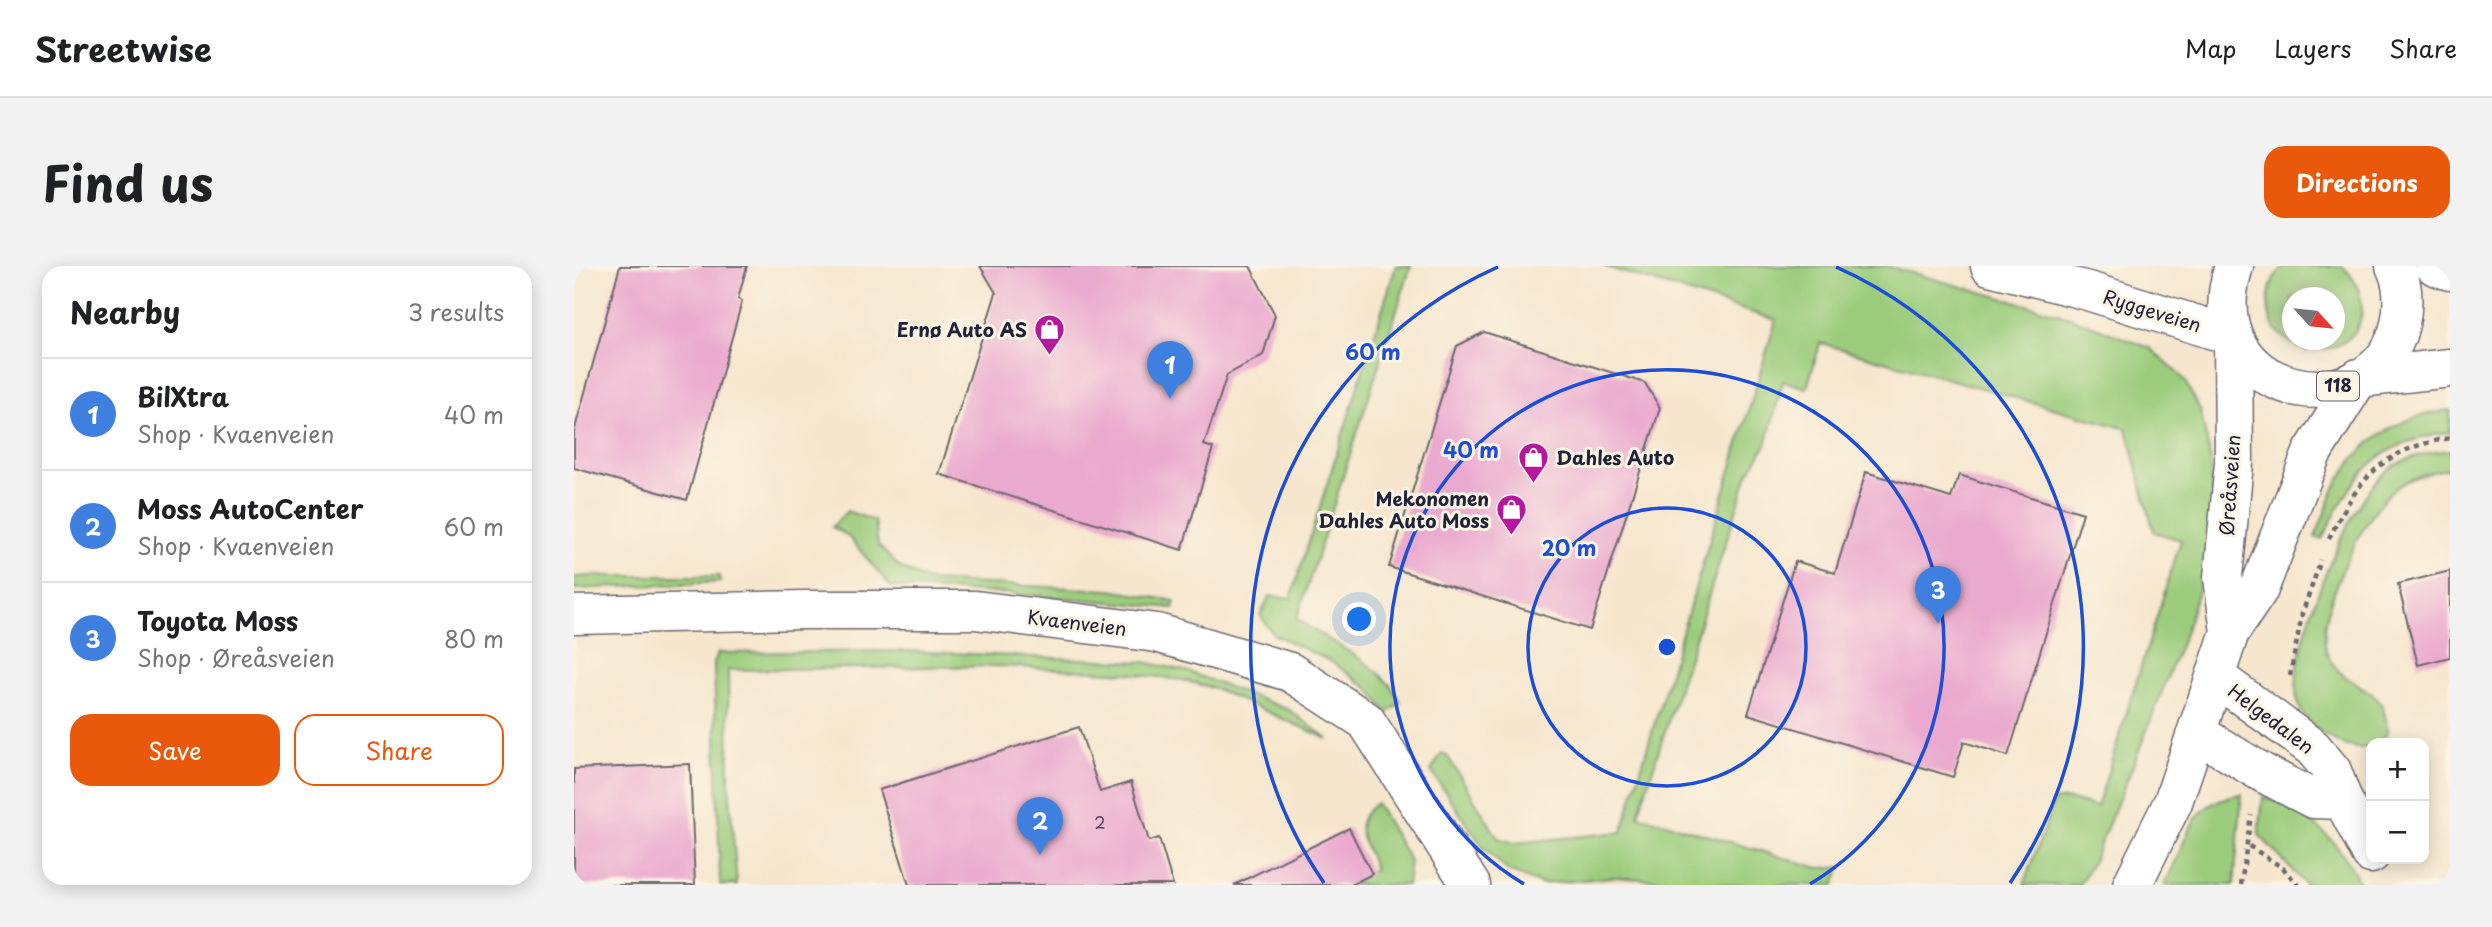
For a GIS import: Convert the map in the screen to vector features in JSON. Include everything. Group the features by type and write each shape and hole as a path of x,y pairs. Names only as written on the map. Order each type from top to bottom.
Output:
{"street":[{"name":"Ryggeveien","path":"1990,266 2088,291 2233,336"},
{"name":"118","path":"2234,266 2228,286 2227,312 2233,336 2249,361 2273,380 2302,389 2332,388 2359,378 2450,368"},
{"name":"118","path":"2359,378 2382,359 2398,333 2404,305 2395,266"},
{"path":"2435,266 2450,271"},
{"name":"Øreåsveien","path":"2230,632 2223,577 2234,463 2233,336"},
{"name":"Øreåsveien","path":"2132,885 2173,802 2230,632 2259,589 2312,453 2359,378"},
{"name":"Kvaenveien","path":"574,615 804,610 975,610 1157,633 1290,672 1366,721 1471,885"},
{"name":"Helgedalen","path":"2216,677 2313,748 2326,764 2366,844"},
{"path":"2197,733 2261,772 2313,799 2343,800"},
{"path":"2375,864 2381,885"}],"path":[{"path":"2280,722 2287,700 2292,655 2302,614 2328,540 2346,502 2363,479 2383,461 2429,442 2450,438"},
{"path":"2249,846 2283,868 2298,884"}],"green space":[{"path":"1396,266 1411,266 1297,619 1355,655 1382,676 1401,702 1388,713 1368,688 1332,662 1273,634 1260,615 1270,596 1291,598"},
{"path":"1603,266 1887,266 2064,315 2150,348 2184,379 2200,410 2209,451 2214,508 2209,553 2186,630 2130,773 2092,863 2079,885 2024,885 2054,801 2068,799 2097,807 2181,540 2154,532 2127,429 1820,343 1807,388 1783,381 1766,445 1748,474 1638,815 1819,868 1841,867 1834,885 1725,885 1613,877 1541,884 1508,871 1483,847 1431,771 1442,753 1448,757 1498,838 1514,843 1622,832 1776,320"},
{"path":"2286,266 2342,266 2356,285 2360,296 2361,319 2356,329 2345,341 2345,287 2282,287 2282,336 2271,320 2268,303 2275,278"},
{"path":"2450,410 2450,432 2402,444 2384,454 2357,479 2322,539 2315,537 2336,486 2369,443 2414,418"},
{"path":"2450,450 2450,468 2404,483 2379,505 2354,546 2332,596 2326,620 2325,642 2329,658 2347,678 2374,696 2381,704 2385,717 2387,734 2382,738 2366,738 2365,748 2351,747 2321,732 2300,707 2297,698 2297,675 2302,645 2325,576 2356,510 2373,485 2389,469 2410,458"},
{"path":"847,511 875,521 878,545 899,567 928,581 1110,590 1175,601 1173,608 1034,595 891,587 847,535 832,527"},
{"path":"719,576 720,582 574,589 574,577"},
{"path":"905,651 1144,662 1186,671 1289,710 1328,739 1216,689 1182,680 1127,673 1003,666 728,670 729,783 737,885 720,885 714,663 718,653"},
{"path":"2242,794 2234,885 2164,885 2184,840 2199,815 2224,798"},
{"path":"2263,797 2294,810 2321,830 2343,855 2360,885 2306,885 2259,835"},
{"path":"1376,803 1410,861 1407,885 1351,885 1375,870 1360,827 1367,811"}],"building":[{"path":"620,266 747,266 738,299 742,301 687,500 574,468 574,432"},
{"path":"980,266 1250,266 1275,315 1263,355 1227,375 1204,445 1213,448 1182,550 939,474 996,293"},
{"path":"1484,332 1645,383 1660,408 1590,630 1389,567 1457,346"},
{"path":"1866,472 1951,498 1959,475 2083,513 2008,756 1964,742 1953,777 1748,714 1795,561 1835,573"},
{"path":"2450,571 2450,657 2418,665 2398,584"},
{"path":"1079,727 1100,792 1131,782 1149,841 1159,838 1173,885 909,885 879,790"},
{"path":"690,764 695,885 574,885 574,769"},
{"path":"1349,828 1372,874 1351,885 1234,885"}],"place":[{"name":"Ernø Auto AS","path":"1050,357"},
{"name":"BilXtra","path":"1170,399"},
{"name":"Dahles Auto","path":"1533,485"},
{"name":"Mekonomen Dahles Auto Moss","path":"1512,537"},
{"name":"Toyota Moss","path":"1938,624"},
{"name":"Moss AutoCenter","path":"1040,855"}]}
